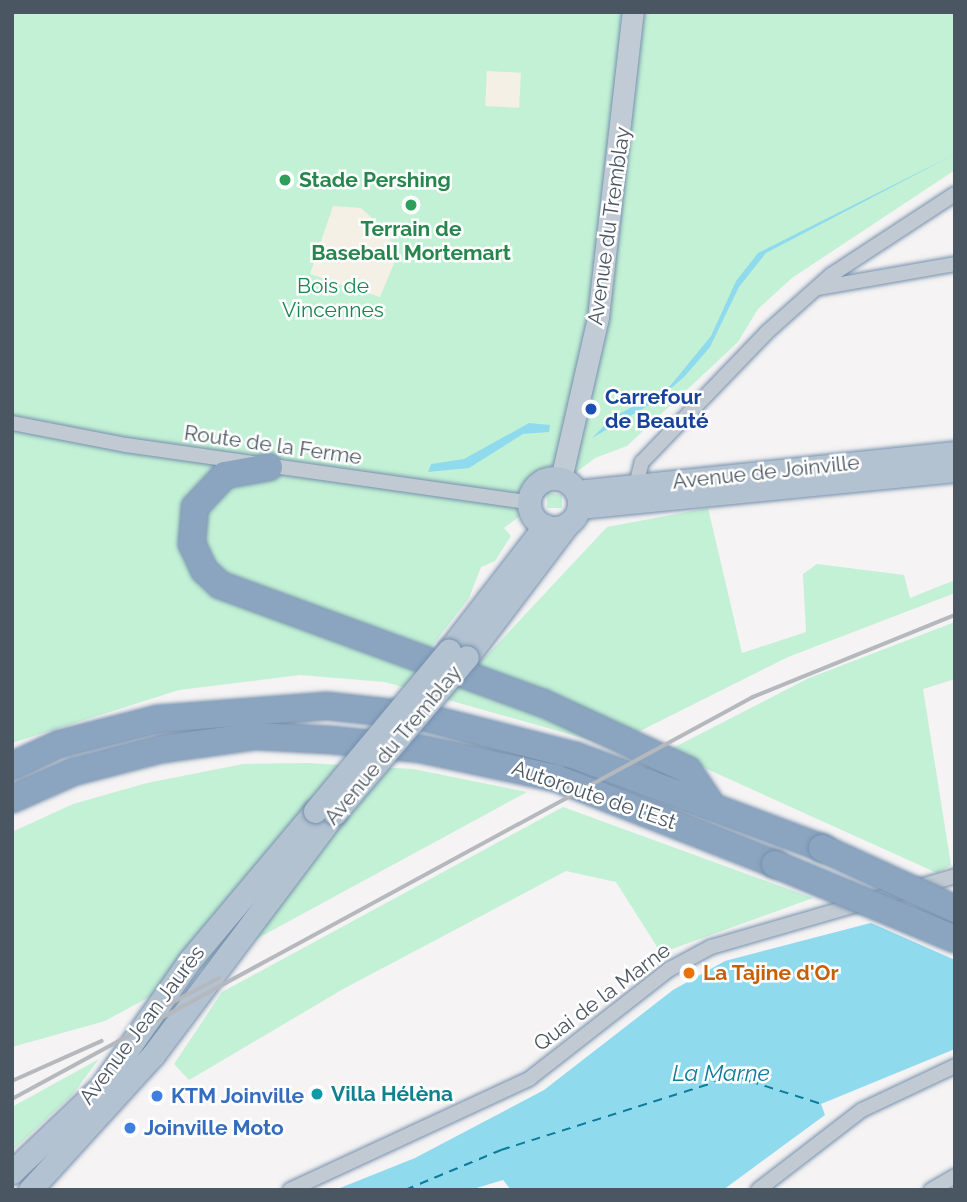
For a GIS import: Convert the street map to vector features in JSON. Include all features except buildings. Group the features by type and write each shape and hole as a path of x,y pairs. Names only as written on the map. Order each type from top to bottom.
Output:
{"highway":[{"path":"269,467 225,475 195,507 192,544 204,570 220,584 543,703 688,771 708,800"},
{"name":"Autoroute de l’Est","path":"12,766 59,744 157,719 327,706 493,733 708,800 822,848 955,909"},
{"name":"Autoroute de l’Est","path":"12,799 73,772 162,749 256,736 421,749 556,778 775,864 955,939"}],"main road":[{"name":"Avenue du Tremblay","path":"210,935 325,812 458,653 566,506 601,292 633,12"},
{"name":"Avenue de Joinville","path":"566,506 634,494 955,453"},
{"name":"Avenue de Joinville","path":"634,494 955,470"},
{"path":"539,482 566,506 529,502 539,482"},
{"name":"Avenue du Tremblay","path":"30,1190 153,1055 325,812"},
{"name":"Avenue Jean Jaurès","path":"12,1172 101,1087 210,935"}],"street":[{"path":"634,494 653,449 817,288 955,194"},
{"path":"878,244 863,263 884,273"},
{"path":"817,288 884,273 955,264"},
{"name":"Route de la Ferme","path":"12,423 269,467 529,502"},
{"name":"Quai de la Marne","path":"290,1190 529,1079 670,969 711,947 955,876"},
{"path":"758,1190 862,1110 955,1066"},
{"path":"931,1190 955,1175"}],"green space":[{"name":"Bois de Vincennes","path":"12,12 955,12 955,170 792,278 758,309 738,342 627,446 595,458 549,493 562,495 562,508 547,508 547,495 504,528 511,536 495,561 481,567 469,598 426,654 611,746 385,682 300,675 179,690 12,743"},
{"path":"708,508 742,653 806,632 803,574 817,564 904,575 910,598 955,580 955,593 788,657 628,737 476,667 607,527"},
{"path":"955,622 955,679 923,689 951,865 937,873 667,751 809,678"},
{"path":"307,763 413,769 527,792 105,1021 12,1047 12,832 73,804 147,783 243,764"},
{"path":"563,807 813,898 661,953 616,882 566,871 345,988 189,1080 174,1064 222,992"},
{"path":"99,1059 72,1095 12,1151 12,1107"}],"sand":[{"path":"487,71 521,73 519,108 485,106"},
{"path":"333,206 361,208 389,234 395,261 380,297 310,274"}],"water":[{"path":"955,154 766,253 739,287 710,347 685,376 658,400 592,438 612,418 670,386 711,336 736,281 758,253"},
{"path":"529,423 550,425 549,432 523,434 469,468 428,472 431,464 464,459"},
{"name":"La Marne","path":"955,901 955,1049 821,1104 825,1115 723,1190 511,1190 503,1180 470,1190 335,1190 415,1158 544,1090 673,990 725,961"}],"pier":[{"path":"955,898 955,960 860,918 929,904"}],"ferry route":[{"path":"405,1190 501,1150 734,1076 821,1104"}],"railway":[{"path":"12,1099 753,697 955,615"},
{"path":"141,1019 219,978"},
{"path":"12,1081 102,1041"}],"place":[{"name":"Stade Pershing","path":"285,180"},
{"name":"Terrain de Baseball Mortemart","path":"411,205"},
{"name":"Carrefour de Beauté","path":"591,409"},
{"name":"La Tajine d'Or","path":"689,973"},
{"name":"Villa Hélèna","path":"317,1094"},
{"name":"KTM Joinville","path":"157,1096"},
{"name":"Joinville Moto","path":"130,1128"}]}
